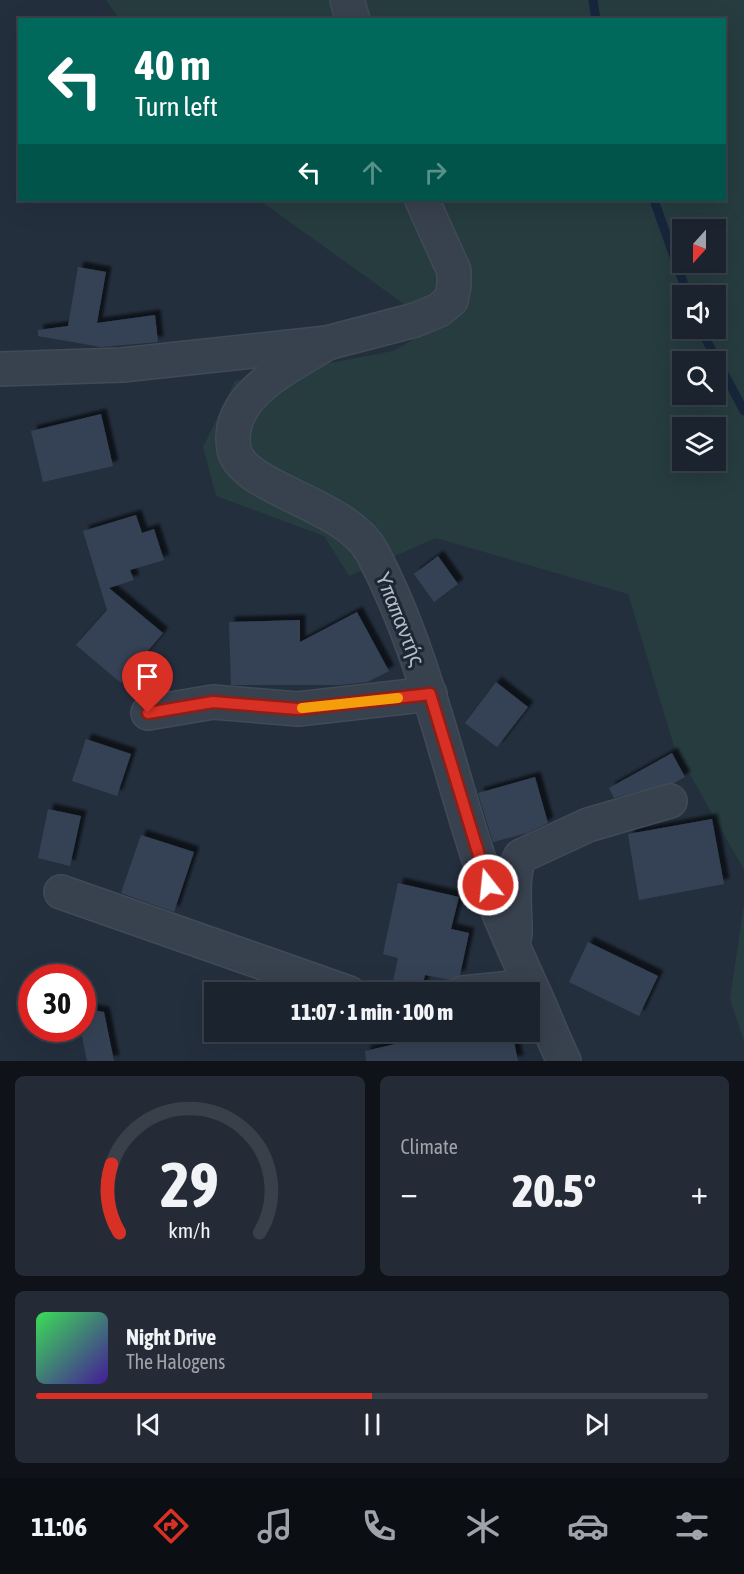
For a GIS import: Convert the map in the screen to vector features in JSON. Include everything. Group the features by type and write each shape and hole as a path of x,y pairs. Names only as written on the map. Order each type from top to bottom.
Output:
{"street":[{"path":"347,0 352,18"},
{"path":"0,369 122,365 327,343 415,320 439,310 451,300 454,271 422,201"},
{"name":"Υπαπαντής","path":"327,343 271,378 251,397 237,419 234,448 239,461 254,475 328,512 350,525 363,538 405,626 430,694 488,885 529,982"},
{"path":"148,713 213,702 298,709 430,694"},
{"path":"515,952 514,879 517,862 521,856 588,825 670,801"},
{"path":"61,892 318,982"},
{"name":"Υπαπαντής","path":"540,1006 564,1061"}],"green space":[{"path":"106,0 744,0 744,870 674,746 628,594 436,538 349,576 324,536 216,496 203,447 235,381 393,351 436,327 260,201 726,201 726,18 119,18"},
{"path":"744,904 744,1041 730,999"}],"building":[{"path":"78,267 106,272 97,323 155,315 158,342 101,347 38,336 38,330 68,326"},
{"path":"101,414 113,466 43,482 31,431"},
{"path":"136,515 142,533 154,529 164,560 130,570 134,580 109,588 163,633 121,683 76,645 107,610 83,531"},
{"path":"438,556 458,584 434,602 414,574"},
{"path":"357,612 389,671 367,682 339,685 231,685 229,622 300,620 300,642"},
{"path":"496,682 528,707 497,747 465,723"},
{"path":"86,739 131,754 117,796 72,781"},
{"path":"672,753 685,777 674,783 614,798 609,788"},
{"path":"535,777 548,823 527,833 493,842 478,793"},
{"path":"48,809 81,816 70,866 38,858"},
{"path":"712,819 724,884 639,900 628,834"},
{"path":"141,835 194,852 174,912 121,893"},
{"path":"398,883 459,897 451,929 469,933 460,975 450,980 425,975 423,982 393,982 398,958 383,954"},
{"path":"588,942 658,976 639,1016 569,982"},
{"path":"96,1011 104,1012 114,1061 87,1061 83,1042 96,1042"},
{"path":"404,1042 514,1042 518,1061 366,1061 365,1051"}],"waterway":[{"path":"593,0 596,18"},
{"path":"654,201 684,285"},
{"path":"706,339 744,411"}],"slow traffic":[{"path":"302,708 398,698"}],"route":[{"path":"148,713 213,702 298,709 430,694 488,885"}]}
